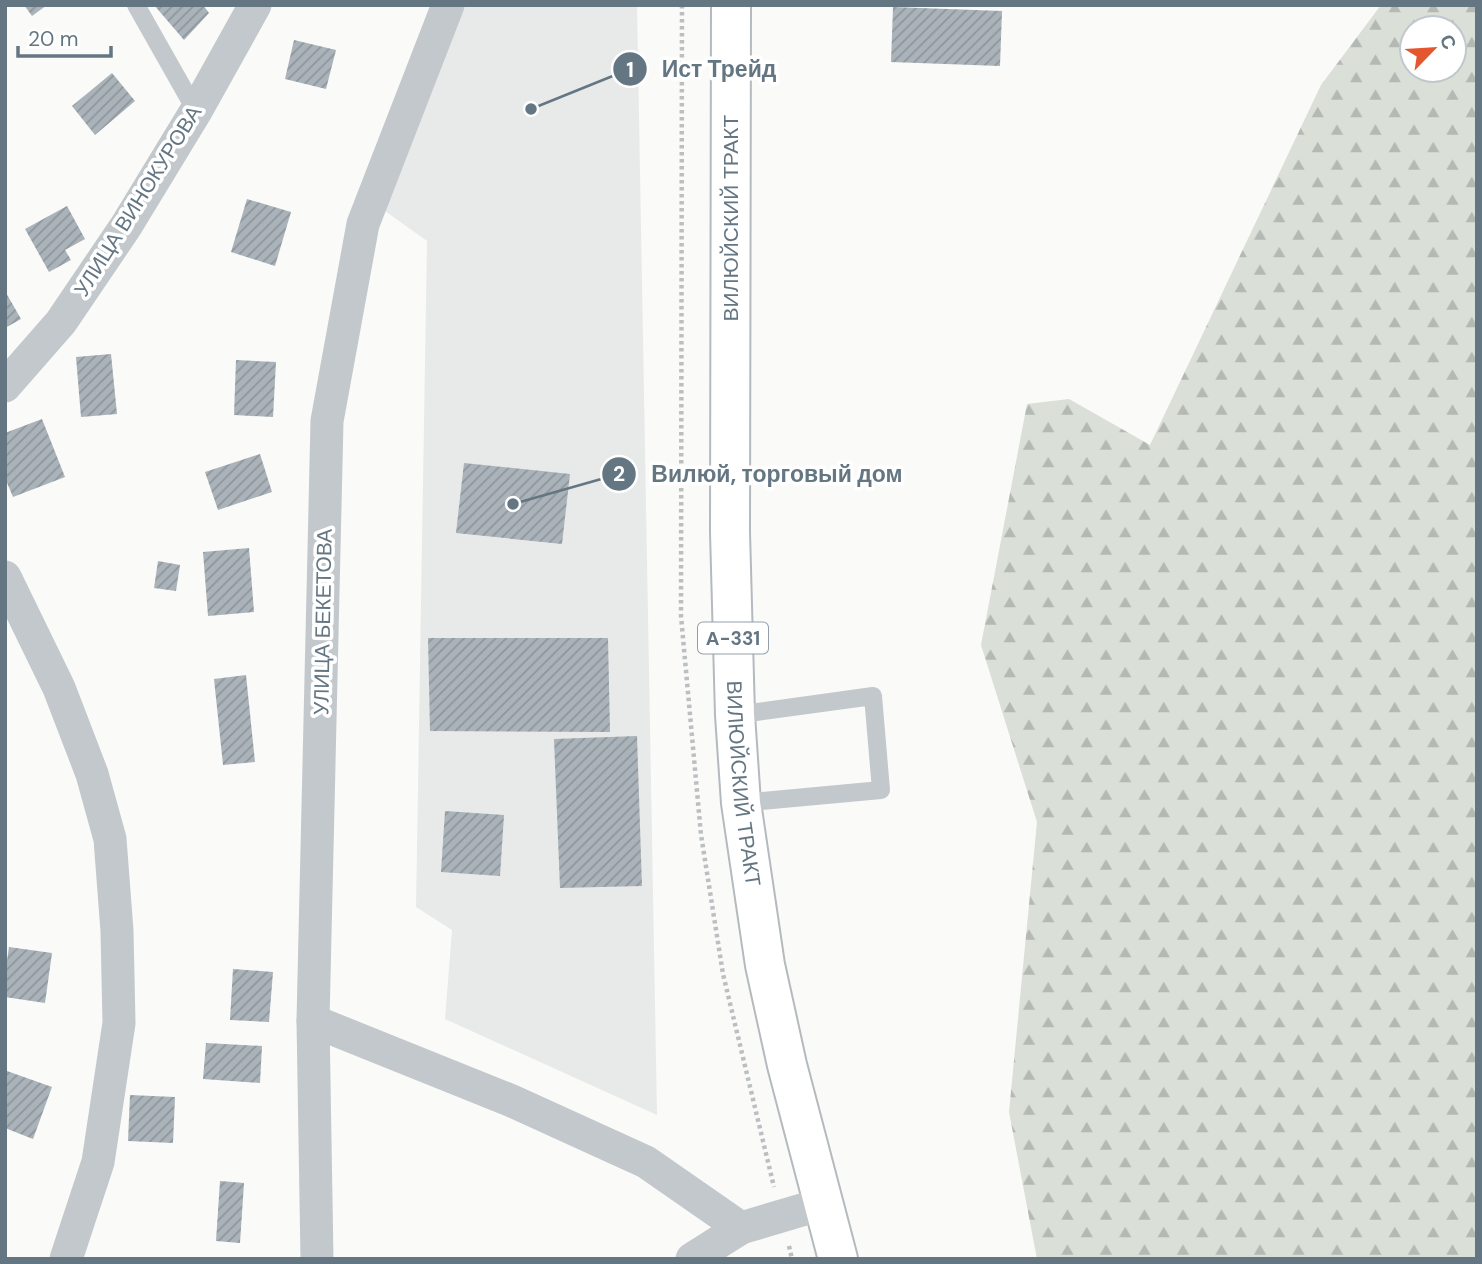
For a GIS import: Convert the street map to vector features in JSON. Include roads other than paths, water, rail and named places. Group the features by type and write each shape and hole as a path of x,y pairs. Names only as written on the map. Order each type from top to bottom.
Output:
{"main road":[{"name":"ВИЛЮЙСКИЙ ТРАКТ","path":"731,5 730,532 735,715 741,803 765,965 787,1065 838,1259"}],"street":[{"name":"УЛИЦА ВИНОКУРОВА","path":"5,386 61,322 126,226 196,111 255,5"},
{"name":"УЛИЦА БЕКЕТОВА","path":"317,1259 313,1021 327,421 363,224 448,5"},
{"path":"5,577 63,700 92,774 110,839 117,931 119,1023 97,1162 66,1259"},
{"path":"313,1021 512,1101 646,1162 741,1228"},
{"path":"692,1259 741,1228 822,1203"}],"lane":[{"path":"136,5 196,111"},
{"path":"735,715 873,696 881,789 741,803"}],"place":[{"name":"Ист Трейд","path":"531,109"},
{"name":"Вилюй, торговый дом","path":"513,504"}]}
